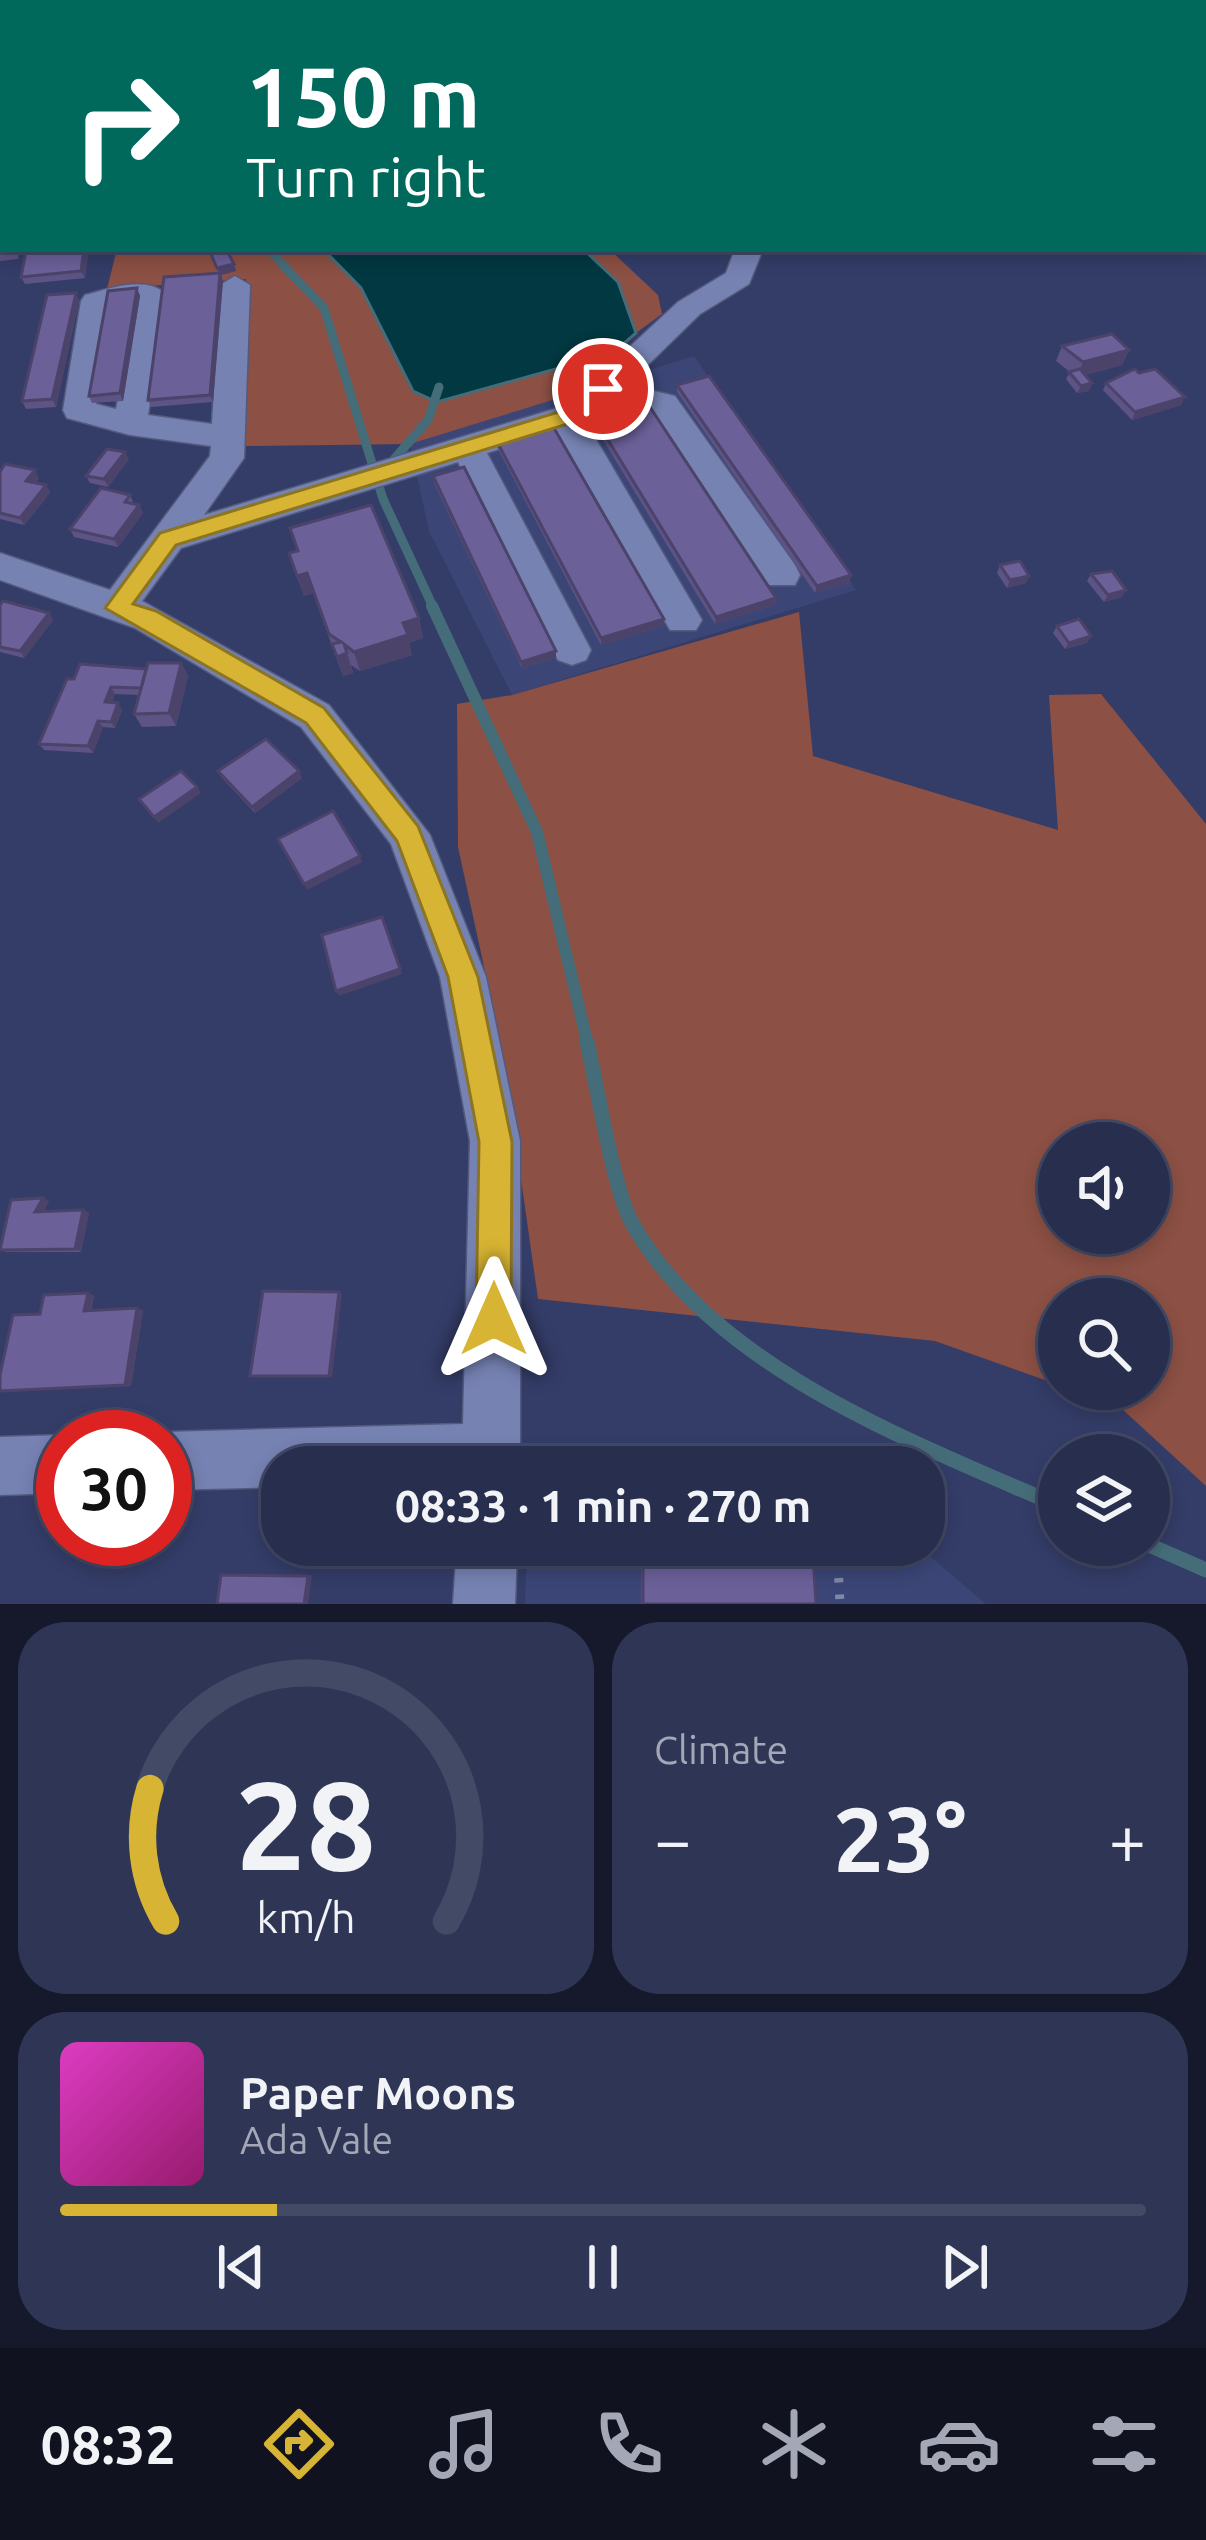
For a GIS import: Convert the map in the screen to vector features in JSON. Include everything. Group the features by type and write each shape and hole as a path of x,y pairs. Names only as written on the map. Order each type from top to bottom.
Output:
{"street":[{"path":"573,415 689,308 739,278 747,252"},
{"path":"117,608 227,458 236,285"},
{"path":"168,539 573,415 643,399 664,404 782,575"},
{"path":"573,415 683,620"},
{"path":"130,424 229,436"},
{"path":"468,448 572,650"},
{"path":"0,566 148,618 315,716 409,835 463,977 495,1142 492,1446"},
{"path":"192,1461 261,1460"},
{"path":"0,1466 36,1465"},
{"path":"484,1604 486,1566"}],"path":[{"path":"838,1566 840,1604"}],"shaded area":[{"path":"116,252 326,252 361,288 437,402 613,353 582,391 410,444 246,446 246,279 107,289"},
{"path":"326,252 586,252 618,282 636,333 613,353 437,402 413,391 361,288"},
{"path":"586,252 612,252 658,295 662,314 636,333 619,282"},
{"path":"694,356 856,590 512,695 429,531 410,444"},
{"path":"799,612 813,756 1058,830 1049,695 1101,694 1206,824 1206,1486 1170,1453 1170,1434 1149,1434 1123,1410 1170,1410 1170,1278 1038,1278 1038,1378 935,1341 538,1299 504,1059 458,847 457,704 512,695"},
{"path":"526,1566 942,1566 986,1604 525,1604"}],"building":[{"path":"26,252 84,252 81,271 21,277"},
{"path":"210,252 228,252 234,264 217,268"},
{"path":"220,273 210,395 148,400 164,277"},
{"path":"137,288 120,393 89,396 108,291"},
{"path":"76,293 52,399 22,401 47,295"},
{"path":"1112,334 1129,350 1083,362 1062,346"},
{"path":"1080,369 1092,383 1081,386 1069,372"},
{"path":"1135,369 1139,373 1155,369 1185,397 1135,412 1106,383"},
{"path":"709,376 851,575 817,586 677,385"},
{"path":"644,398 776,598 716,617 591,412"},
{"path":"551,423 664,619 601,638 495,438"},
{"path":"107,449 125,452 104,479 86,476"},
{"path":"5,464 35,470 26,481 46,485 20,518 0,513 0,472"},
{"path":"464,467 556,651 521,662 433,476"},
{"path":"101,488 130,495 125,502 139,505 114,539 70,529"},
{"path":"371,505 419,618 403,623 408,635 354,652 344,644 347,653 337,657 332,644 341,642 329,634 307,573 297,576 289,553 298,551 290,528"},
{"path":"1020,561 1029,576 1010,580 1000,565"},
{"path":"1112,571 1126,590 1108,595 1091,574"},
{"path":"3,601 49,613 20,651 0,647"},
{"path":"1079,619 1091,636 1069,643 1057,626"},
{"path":"148,663 181,663 169,713 134,714"},
{"path":"80,664 146,669 141,688 111,687 105,702 118,703 111,722 98,721 88,746 39,744 67,679 74,679"},
{"path":"266,739 299,771 252,807 218,771"},
{"path":"181,771 197,787 154,817 139,799"},
{"path":"333,811 360,856 304,884 278,839"},
{"path":"382,917 400,969 336,991 322,935"},
{"path":"43,1198 35,1212 83,1210 75,1249 0,1250 11,1200"},
{"path":"263,1291 339,1292 329,1376 250,1376"},
{"path":"88,1293 84,1311 137,1308 125,1385 0,1391 13,1315 40,1314 44,1295"},
{"path":"643,1566 814,1566 816,1604 643,1604"},
{"path":"221,1575 308,1576 304,1604 217,1604"}],"waterway":[{"path":"271,252 286,268"},
{"path":"283,265 324,308 383,499 434,609"},
{"path":"390,464 428,420 439,387"},
{"path":"432,606 537,832 588,1045"},
{"path":"587,1042 624,1205 666,1273 711,1318 820,1394 1038,1497"},
{"path":"1170,1554 1206,1570"}],"route":[{"path":"494,1319 495,1142 463,977 409,835 315,716 148,618 117,608 168,539 579,413 603,389"}]}
